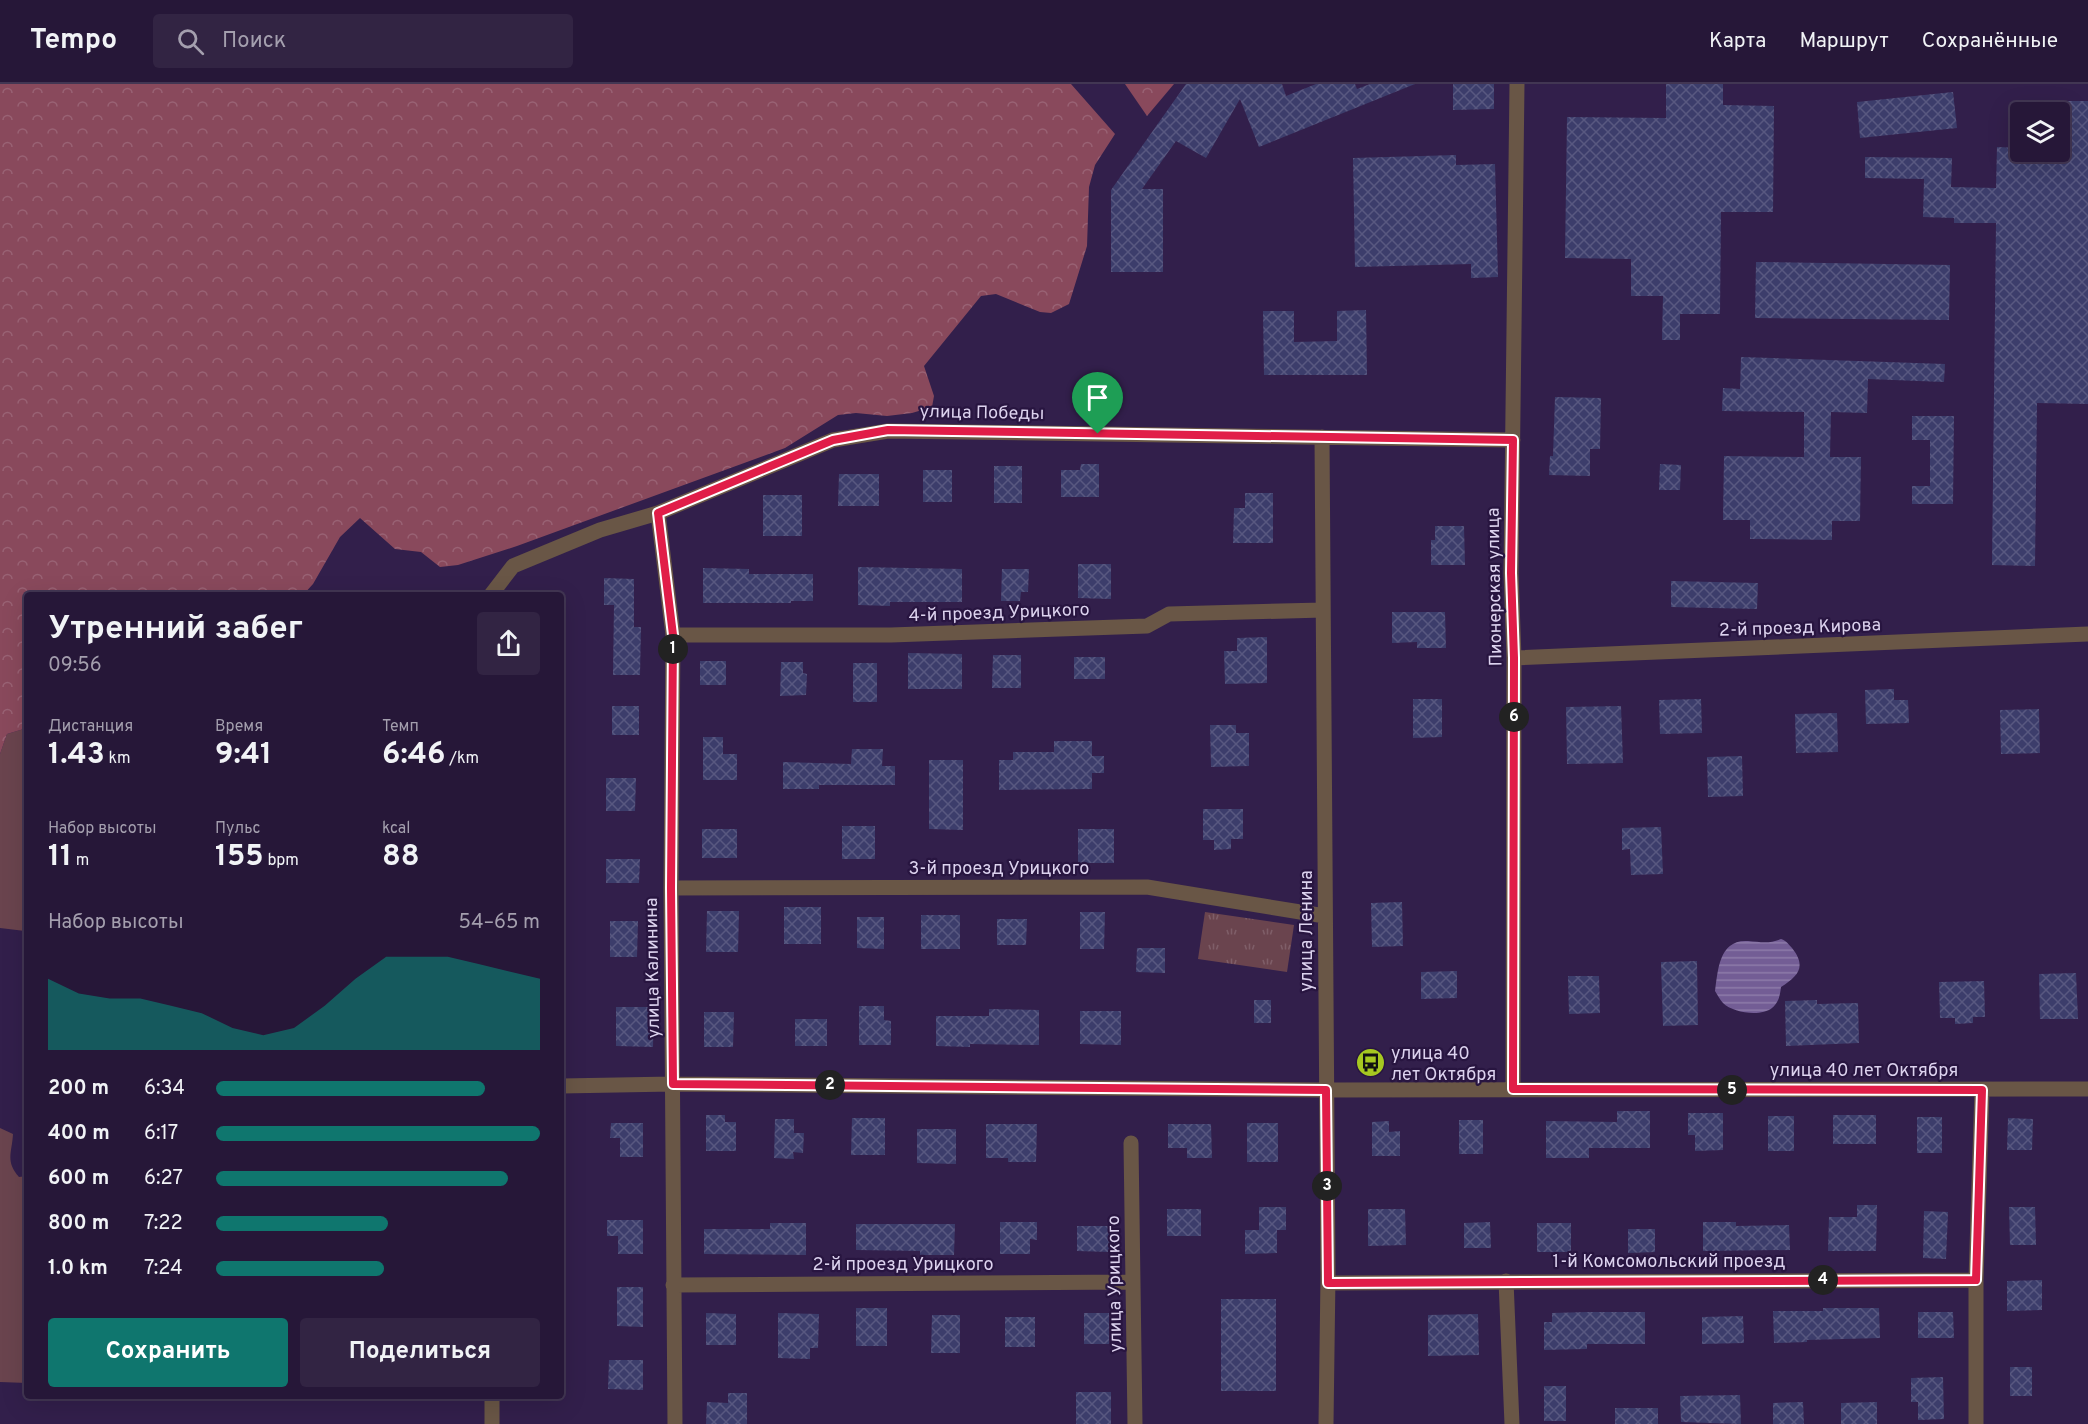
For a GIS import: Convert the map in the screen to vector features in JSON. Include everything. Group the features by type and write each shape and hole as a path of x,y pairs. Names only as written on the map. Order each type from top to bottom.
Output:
{"street":[{"name":"Пионерская улица","path":"1513,1089 1514,658 1511,573 1517,84"},
{"name":"улица Победы","path":"493,592 513,566 600,530 658,513 833,440 888,430 1513,440"},
{"name":"улица Ленина","path":"1322,437 1328,1283 1326,1424"},
{"name":"улица Калинина","path":"658,513 673,635 671,888 675,1424"},
{"name":"4-й проезд Урицкого","path":"673,635 891,635 1147,626 1169,614 1323,610"},
{"name":"2-й проезд Кирова","path":"1514,658 2088,634"},
{"name":"3-й проезд Урицкого","path":"671,888 1147,887 1325,916"},
{"name":"улица 40 лет Октября","path":"564,1086 673,1084 1326,1090 2088,1089"},
{"path":"1976,1424 1976,1280 1982,1090"},
{"name":"улица Урицкого","path":"1131,1143 1135,1424"},
{"name":"1-й Комсомольский проезд","path":"1506,1281 1976,1280"},
{"path":"1328,1283 1506,1281 1512,1424"},
{"name":"2-й проезд Урицкого","path":"673,1285 1133,1282"},
{"path":"492,1399 492,1424"}],"green space":[{"path":"0,84 1071,84 1115,134 1095,165 1089,187 1087,246 1069,304 1051,313 1040,312 996,294 981,296 924,366 934,396 932,407 912,413 887,416 856,413 838,415 785,448 517,546 458,565 440,567 421,552 395,549 360,518 340,537 313,584 306,592 24,592 24,729 7,734 0,754"},
{"path":"1125,84 1174,84 1147,116"},
{"path":"24,729 24,931 0,928 0,754 7,734"},
{"path":"1205,912 1294,925 1287,972 1198,959"},
{"path":"0,1128 13,1134 10,1157 12,1166 19,1177 24,1176 24,1383 0,1382"}],"shaded area":[{"path":"1781,939 1797,955 1800,966 1796,975 1781,987 1779,998 1774,1006 1767,1011 1747,1013 1723,1003 1715,991 1719,965 1726,950 1738,942 1769,942"}],"building":[{"path":"1186,84 1282,84 1286,96 1316,84 1355,84 1357,89 1370,84 1415,84 1259,147 1240,99 1206,158 1176,141 1142,189 1163,189 1163,272 1111,272 1111,190"},
{"path":"1453,84 1494,84 1494,109 1453,110"},
{"path":"1666,84 1723,84 1723,105 1774,106 1773,212 1721,212 1720,314 1680,314 1680,340 1662,340 1663,296 1631,296 1631,259 1565,258 1567,117 1666,118"},
{"path":"1953,92 1957,128 1860,138 1857,102"},
{"path":"2088,101 2088,404 2037,403 2035,566 1992,565 1996,223 1954,223 1954,218 1923,217 1924,179 1865,178 1865,157 1952,158 1951,187 1996,188 1997,147 2010,148 2010,162 2070,162 2070,102 2060,102"},
{"path":"1456,155 1456,165 1495,164 1498,277 1471,278 1471,264 1355,267 1353,158"},
{"path":"1756,262 1950,265 1949,320 1755,318"},
{"path":"1366,310 1367,375 1264,375 1263,311 1294,311 1294,342 1337,341 1337,311"},
{"path":"1741,357 1945,364 1944,382 1868,379 1867,413 1831,412 1830,457 1861,457 1860,521 1832,521 1832,540 1750,539 1750,520 1723,520 1724,456 1804,457 1804,412 1722,411 1723,388 1740,389"},
{"path":"1555,397 1601,398 1600,449 1590,449 1590,476 1549,475 1550,456 1553,456"},
{"path":"1912,416 1954,416 1953,504 1912,504 1912,486 1930,486 1930,440 1912,440"},
{"path":"1081,464 1099,464 1099,497 1061,497 1061,470 1080,470"},
{"path":"1660,464 1681,465 1680,490 1659,490"},
{"path":"994,466 1022,466 1022,503 994,503"},
{"path":"923,470 952,470 952,502 923,502"},
{"path":"839,474 879,474 879,506 838,506"},
{"path":"1245,493 1273,493 1273,543 1233,543 1234,508 1245,508"},
{"path":"763,495 802,495 802,536 763,536"},
{"path":"1435,526 1464,526 1465,565 1431,565 1431,540 1435,540"},
{"path":"1078,564 1111,564 1111,599 1078,598"},
{"path":"858,567 962,569 962,602 890,602 890,606 858,605"},
{"path":"703,568 749,569 749,574 813,574 813,601 703,603"},
{"path":"1002,569 1029,569 1028,592 1021,592 1020,601 1001,601"},
{"path":"604,578 634,579 634,627 641,627 640,675 613,675 614,605 604,605"},
{"path":"1671,581 1758,583 1757,609 1671,607"},
{"path":"1392,612 1445,612 1446,648 1417,648 1417,642 1392,643"},
{"path":"1267,637 1267,683 1225,684 1224,651 1237,651 1237,638"},
{"path":"908,653 962,654 962,689 908,689"},
{"path":"993,655 1021,655 1021,688 992,688"},
{"path":"1074,657 1105,657 1105,679 1074,679"},
{"path":"700,661 726,661 726,685 700,685"},
{"path":"781,662 803,662 803,673 807,674 806,695 780,696"},
{"path":"853,663 877,663 877,702 853,702"},
{"path":"1894,689 1894,700 1908,700 1909,723 1866,724 1865,690"},
{"path":"1413,699 1442,699 1442,737 1413,738"},
{"path":"1701,699 1702,733 1660,734 1659,700"},
{"path":"612,706 639,706 639,735 612,735"},
{"path":"1621,706 1623,763 1567,764 1566,707"},
{"path":"2039,709 2040,753 2001,754 2000,710"},
{"path":"1837,713 1838,752 1796,753 1795,714"},
{"path":"1210,725 1236,725 1236,733 1249,733 1249,766 1211,767"},
{"path":"703,737 723,737 723,754 737,754 737,780 703,780"},
{"path":"1054,741 1092,741 1092,756 1104,756 1104,773 1092,773 1092,789 999,790 999,760 1013,760 1013,752 1054,752"},
{"path":"852,749 883,749 882,766 895,766 895,785 819,785 819,789 783,789 783,762 851,764"},
{"path":"1742,756 1743,796 1708,797 1707,757"},
{"path":"929,760 963,760 963,830 929,829"},
{"path":"606,778 636,778 635,811 606,811"},
{"path":"1203,809 1243,809 1243,839 1231,839 1231,849 1214,850 1214,840 1203,840"},
{"path":"842,826 875,826 875,859 842,859"},
{"path":"1661,827 1663,874 1631,875 1630,849 1622,850 1622,828"},
{"path":"702,829 737,829 737,858 702,858"},
{"path":"1078,829 1114,829 1114,863 1078,863"},
{"path":"606,859 640,859 639,883 606,883"},
{"path":"1402,902 1403,946 1372,947 1371,903"},
{"path":"784,907 821,907 821,944 784,944"},
{"path":"707,911 739,911 738,952 706,952"},
{"path":"1080,912 1105,912 1104,949 1080,949"},
{"path":"921,915 960,915 960,949 921,949"},
{"path":"857,917 884,917 884,949 857,948"},
{"path":"997,919 1027,919 1026,945 997,945"},
{"path":"610,921 638,921 637,957 610,957"},
{"path":"1137,948 1165,948 1165,973 1136,972"},
{"path":"1697,961 1698,1025 1663,1026 1661,962"},
{"path":"1457,971 1457,998 1421,999 1421,972"},
{"path":"2076,973 2078,1019 2040,1019 2039,974"},
{"path":"1568,976 1599,976 1600,1013 1569,1014"},
{"path":"1984,981 1985,1017 1973,1017 1973,1023 1955,1024 1955,1018 1940,1018 1939,982"},
{"path":"1254,1000 1271,1000 1271,1023 1254,1023"},
{"path":"1817,1000 1817,1004 1858,1003 1859,1043 1786,1046 1785,1001"},
{"path":"859,1006 884,1006 884,1020 891,1021 891,1045 859,1045"},
{"path":"616,1007 654,1007 653,1047 616,1046"},
{"path":"989,1009 1039,1010 1039,1045 936,1046 936,1016 989,1016"},
{"path":"1080,1011 1121,1011 1121,1045 1080,1044"},
{"path":"704,1012 734,1012 733,1047 704,1047"},
{"path":"795,1019 827,1019 827,1046 795,1046"},
{"path":"1617,1111 1650,1111 1650,1148 1589,1148 1589,1158 1546,1158 1546,1121 1617,1122"},
{"path":"1688,1113 1723,1113 1723,1150 1695,1151 1695,1135 1688,1135"},
{"path":"706,1115 725,1115 725,1122 736,1122 736,1151 706,1151"},
{"path":"1833,1115 1876,1115 1876,1144 1833,1144"},
{"path":"1768,1116 1794,1116 1794,1151 1768,1151"},
{"path":"1917,1117 1942,1117 1942,1153 1917,1153"},
{"path":"852,1118 885,1118 885,1155 851,1155"},
{"path":"2008,1118 2033,1119 2032,1150 2007,1150"},
{"path":"775,1119 794,1119 794,1133 804,1133 803,1153 793,1152 794,1159 774,1158"},
{"path":"1459,1120 1483,1120 1483,1154 1459,1154"},
{"path":"1389,1121 1389,1132 1400,1131 1400,1156 1372,1156 1372,1122"},
{"path":"611,1123 643,1123 643,1157 620,1157 620,1138 610,1138"},
{"path":"1247,1123 1278,1123 1278,1162 1247,1162"},
{"path":"986,1124 1037,1124 1036,1162 1008,1162 1008,1158 986,1158"},
{"path":"1168,1124 1211,1124 1212,1158 1187,1158 1187,1148 1168,1148"},
{"path":"917,1129 956,1129 956,1164 917,1163"},
{"path":"1857,1205 1877,1205 1876,1251 1828,1251 1829,1217 1857,1217"},
{"path":"1259,1207 1286,1207 1286,1230 1277,1230 1277,1253 1245,1254 1245,1230 1259,1230"},
{"path":"2009,1207 2035,1207 2036,1245 2010,1245"},
{"path":"1167,1209 1201,1209 1201,1236 1167,1236"},
{"path":"1368,1209 1405,1209 1406,1245 1368,1246"},
{"path":"1924,1211 1948,1212 1946,1259 1923,1258"},
{"path":"607,1220 643,1220 643,1254 618,1254 618,1236 607,1236"},
{"path":"1000,1222 1037,1222 1037,1240 1030,1239 1030,1254 1000,1254"},
{"path":"1490,1222 1491,1248 1464,1248 1464,1223"},
{"path":"1703,1222 1736,1222 1736,1226 1789,1225 1790,1250 1703,1251"},
{"path":"770,1223 806,1223 806,1255 704,1254 704,1229 770,1229"},
{"path":"1537,1223 1571,1223 1571,1252 1537,1252"},
{"path":"856,1224 955,1224 954,1255 920,1255 920,1251 856,1250"},
{"path":"1077,1226 1110,1226 1110,1252 1077,1251"},
{"path":"1628,1229 1655,1229 1655,1252 1628,1253"},
{"path":"2042,1280 2042,1310 2007,1311 2007,1281"},
{"path":"617,1287 643,1287 643,1327 617,1326"},
{"path":"1221,1299 1276,1299 1276,1391 1221,1391"},
{"path":"856,1308 887,1308 887,1346 856,1346"},
{"path":"1823,1308 1879,1308 1880,1338 1774,1343 1773,1311 1823,1311"},
{"path":"1645,1312 1645,1344 1587,1344 1587,1349 1544,1350 1544,1322 1552,1322 1552,1313"},
{"path":"1918,1312 1953,1312 1954,1338 1918,1338"},
{"path":"706,1313 736,1314 736,1345 706,1345"},
{"path":"778,1313 819,1314 818,1348 810,1348 810,1359 778,1358"},
{"path":"1084,1313 1109,1313 1109,1344 1084,1344"},
{"path":"1478,1314 1479,1355 1428,1356 1428,1315"},
{"path":"932,1315 960,1315 960,1353 931,1353"},
{"path":"1743,1316 1744,1343 1702,1344 1702,1317"},
{"path":"1005,1317 1035,1317 1035,1347 1005,1347"},
{"path":"609,1360 643,1360 643,1390 608,1389"},
{"path":"2010,1367 2032,1367 2032,1396 2010,1396"},
{"path":"1943,1377 1944,1419 1918,1420 1918,1402 1911,1402 1911,1378"},
{"path":"1544,1386 1566,1386 1566,1421 1544,1421"},
{"path":"1076,1392 1111,1392 1111,1424 1076,1424"},
{"path":"728,1393 747,1393 747,1424 706,1424 707,1402 728,1403"},
{"path":"1740,1395 1741,1424 1681,1422 1680,1396"},
{"path":"1803,1402 1804,1424 1773,1424 1773,1403"},
{"path":"1877,1402 1877,1424 1841,1424 1841,1403"},
{"path":"1615,1408 1658,1408 1658,1424 1615,1424"}],"place":[{"name":"улица 40 лет Октября","path":"1370,1063"}],"route":[{"path":"888,430 1098,434 1513,440 1511,573 1514,658 1513,1089 1982,1090 1976,1280 1328,1283 1326,1090 673,1084 671,888 673,635 658,513 833,440 888,430"}]}
